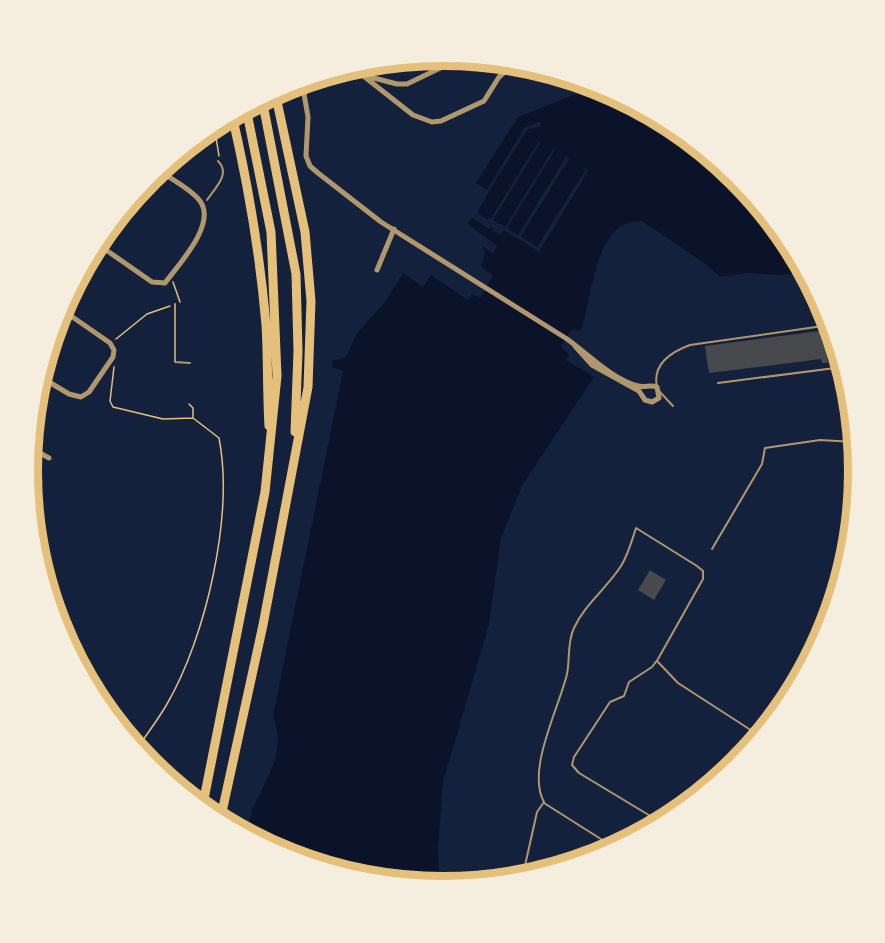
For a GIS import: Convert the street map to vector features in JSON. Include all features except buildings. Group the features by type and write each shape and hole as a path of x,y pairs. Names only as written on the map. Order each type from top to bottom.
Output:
{"highway":[{"path":"222,811 263,625 295,453 306,407 311,301 305,232 277,102"},
{"path":"264,108 296,274 298,351 295,453"},
{"path":"204,799 243,616 270,452 277,376 271,231 248,117"},
{"path":"234,125 253,216 260,270 266,328 270,452"}],"street":[{"path":"365,76 397,84 407,84 444,66"},
{"path":"362,74 413,115 437,122 484,101 499,77 505,72"},
{"path":"304,91 308,117 306,156 310,166 394,229 478,281 575,346 600,365 630,382 659,389 659,397 654,402 647,401 628,386 592,365 575,346"},
{"path":"104,249 158,285 169,278 204,227 206,220 198,199 166,176"},
{"path":"377,270 394,229"},
{"path":"48,381 69,394 81,397 89,392 111,359 113,348 69,315"},
{"path":"643,396 648,386"},
{"path":"38,452 49,458"}],"lane":[{"path":"207,200 223,175 223,167 218,161"},
{"path":"175,304 175,362 190,363"},
{"path":"648,386 665,359 695,343 820,326"},
{"path":"718,383 834,368"},
{"path":"656,373 659,389 673,406"},
{"path":"712,549 760,467 765,448 820,440 847,442"},
{"path":"606,842 544,802 538,789 539,772 567,675 573,630 592,601 624,562 636,528 698,566 704,575 657,661 631,680 624,696 610,702 572,765 576,771 653,817"},
{"path":"657,661 678,683 753,732"},
{"path":"524,868 537,812 544,802"}],"path":[{"path":"215,136 218,161"},
{"path":"115,340 147,314 175,304"},
{"path":"111,364 115,368 110,401 113,407 163,419 193,418 219,438 222,452 223,510 215,563 199,629 168,703 141,742"},
{"path":"189,404 193,408 193,418"}],"water":[{"path":"582,91 622,108 689,150 729,185 764,225 796,274 747,273 720,277 704,263 642,221 626,223 614,232 605,245 598,262 582,328 580,331 572,329 561,346 569,355 566,360 594,377 523,484 501,538 489,624 443,782 438,850 439,876 416,876 363,869 312,855 249,827 252,811 277,751 277,729 273,716 343,371 332,367 332,361 346,357 357,333 386,301 403,273 423,287 431,275 468,300 472,294 480,298 493,275 481,267 485,253 482,246 493,253 497,246 468,224 472,218 489,229 493,223 477,213 489,191 476,183 518,117"}],"pier":[{"path":"540,122 541,126 527,130 489,191 487,190 525,127"},
{"path":"539,141 541,142 493,220 505,227 553,149 555,150 507,228 518,235 566,157 569,159 521,236 537,247 586,169 588,171 539,252 504,230 500,235 491,227 492,224 498,226 486,219 491,218"}]}
